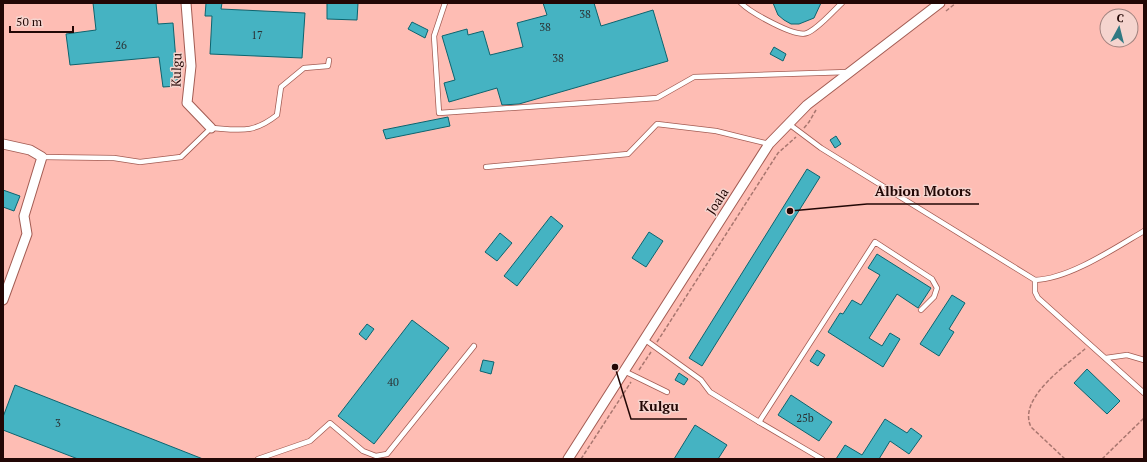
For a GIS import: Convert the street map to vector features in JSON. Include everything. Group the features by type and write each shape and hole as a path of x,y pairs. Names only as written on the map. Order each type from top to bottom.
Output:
{"street":[{"name":"Kulgu","path":"186,3 191,66 187,103 211,128"},
{"name":"Joala","path":"568,459 769,144 807,105 848,72 940,3"},
{"path":"3,144 30,150 42,157 24,216 27,234 3,300"}],"lane":[{"path":"445,3 434,36 440,113 657,98 694,77 848,72"},
{"path":"741,3 790,32 799,34 810,32 842,3"},
{"path":"42,157 114,158 140,162 182,157 211,128 248,130 264,125 277,115 281,87 304,68 328,66 329,60"},
{"path":"486,167 628,154 657,124 716,131 769,144"},
{"path":"788,124 821,148 1035,280 1051,278 1063,274 1107,253 1144,231"},
{"path":"759,422 875,242 932,279 937,288 934,298 921,310"},
{"path":"1035,280 1035,292 1038,298 1144,393"},
{"path":"644,339 701,380 710,392 822,459"},
{"path":"258,459 310,441 330,423 363,451 376,456 388,454 474,346"},
{"path":"1106,358 1127,355 1144,360"},
{"path":"624,371 667,392"}],"path":[{"path":"943,12 956,3"},
{"path":"581,459 778,153 810,122 817,108"},
{"path":"1065,459 1031,428 1028,421 1030,408 1034,396 1090,344"},
{"path":"1102,459 1144,418"}],"building":[{"path":"93,3 156,3 158,24 173,23 178,86 163,87 159,57 70,65 66,34 96,30"},
{"path":"206,3 222,3 221,9 305,13 302,58 210,54 212,16 205,16"},
{"path":"327,3 358,3 357,20 327,19"},
{"path":"543,3 594,3 601,26 653,10 668,61 519,104 502,105 497,88 449,102 444,83 455,80 442,36 467,29 468,35 483,31 490,55 523,47 517,23 547,15"},
{"path":"773,3 821,3 814,18 799,24 791,24 778,15"},
{"path":"412,22 428,30 425,38 408,29"},
{"path":"774,47 786,54 783,61 770,54"},
{"path":"448,117 450,126 386,139 383,130"},
{"path":"836,136 841,144 835,148 830,140"},
{"path":"807,169 820,177 702,366 689,358"},
{"path":"3,190 20,196 14,211 3,207"},
{"path":"551,216 563,226 517,286 504,276"},
{"path":"649,232 663,241 646,267 632,258"},
{"path":"500,233 512,243 497,261 485,252"},
{"path":"877,254 931,288 918,308 897,294 869,338 882,346 890,333 900,339 883,367 828,332 840,313 843,314 852,300 861,305 880,275 868,268"},
{"path":"952,295 965,303 949,329 954,332 939,356 920,344"},
{"path":"412,320 449,348 374,444 338,416"},
{"path":"367,324 374,329 366,340 359,334"},
{"path":"817,350 825,355 818,366 810,361"},
{"path":"483,360 494,362 491,374 480,371"},
{"path":"1087,369 1120,401 1107,414 1074,383"},
{"path":"679,373 688,379 684,385 675,380"},
{"path":"15,385 203,459 78,459 3,430 3,417"},
{"path":"791,395 832,422 819,441 778,415"},
{"path":"885,419 907,433 911,428 922,436 909,454 890,441 879,459 836,459 845,445 862,455"},
{"path":"695,425 727,445 718,459 674,459"}],"place":[{"name":"Albion Motors","path":"790,211"},
{"name":"Kulgu","path":"615,367"}]}
